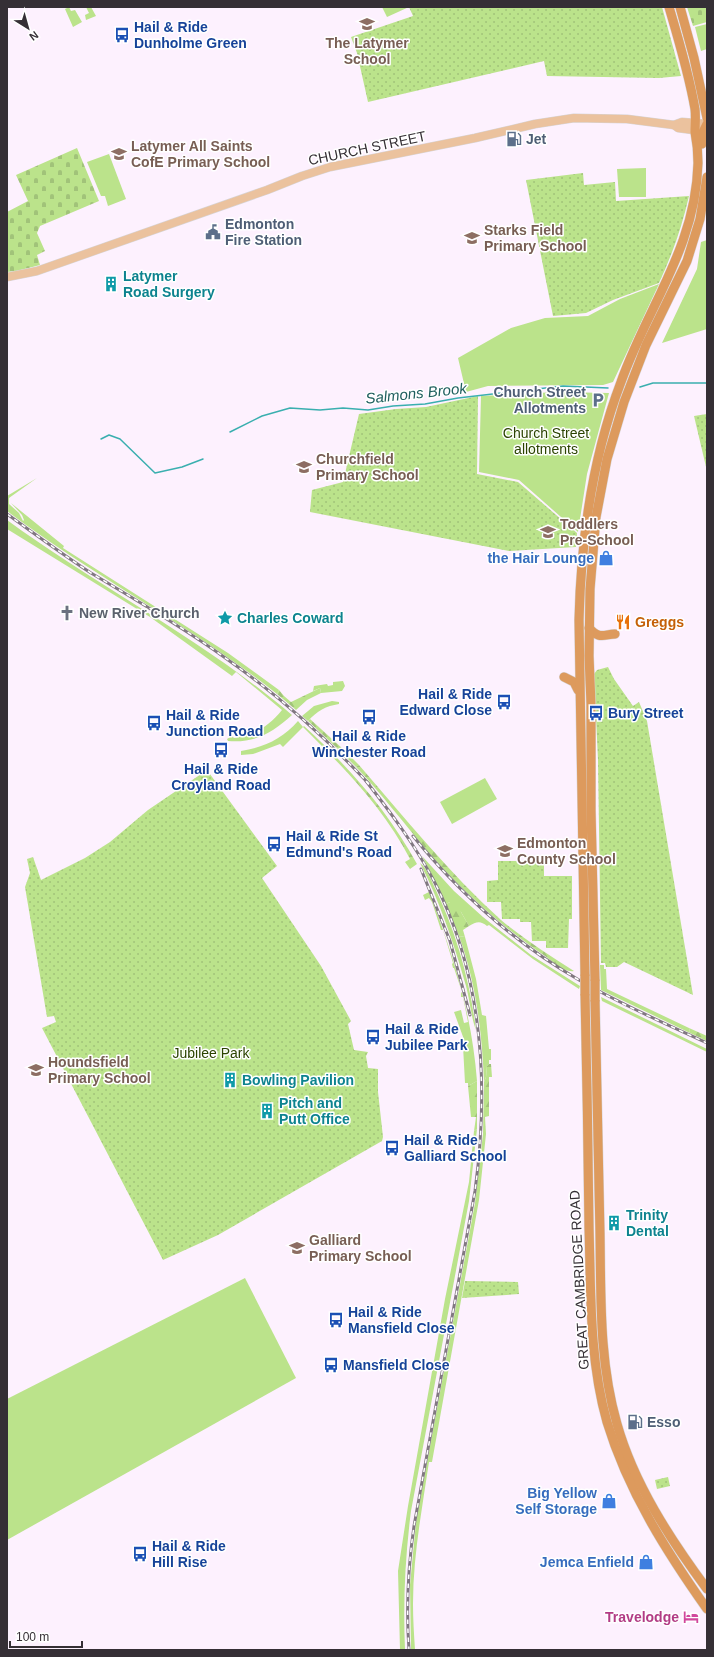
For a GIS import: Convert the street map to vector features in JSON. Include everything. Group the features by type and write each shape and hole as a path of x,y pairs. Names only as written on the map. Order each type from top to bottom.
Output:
{"highway":[{"path":"581,724 579,670 581,566 586,516 598,457 611,409 626,368 683,245 694,204 703,126 699,102 702,95 680,9 670,11 688,72 695,111 703,126"},
{"path":"581,724 584,718 584,667 589,656 590,589 596,517 602,481 625,398 646,345 687,261 700,219 707,177"},
{"path":"579,670 585,654 587,593 590,589"},
{"path":"589,628 600,636 615,634"},
{"name":"GREAT CAMBRIDGE ROAD","path":"589,656 603,1346 609,1389 617,1425 632,1464 647,1496 675,1543 707,1589"},
{"path":"564,677 574,682 579,691"},
{"name":"GREAT CAMBRIDGE ROAD","path":"581,724 590,1285 593,1345 600,1393 623,1468 644,1511 663,1544 707,1609"},
{"path":"590,1235 593,1209 596,1204 599,1204"}],"main road":[{"name":"CHURCH STREET","path":"7,277 37,271 267,190 302,176 354,161 474,138 522,126 574,118 627,119 674,125 682,122 703,126"}],"green space":[{"path":"69,7 71,11 75,10 82,22 73,27 65,9"},
{"path":"86,7 91,7 96,16 86,20 85,15 89,13"},
{"path":"382,7 409,7 387,17"},
{"path":"409,7 662,7 681,76 659,78 547,76 544,61 368,102 357,53 351,37 413,16"},
{"path":"687,7 707,7 707,22 693,26"},
{"path":"707,24 707,49 701,51 695,27"},
{"path":"77,148 99,201 40,226 37,233 45,251 37,255 40,265 7,272 7,212 28,201 16,175"},
{"path":"109,154 126,199 108,206 105,196 101,196 87,162"},
{"path":"646,168 646,197 619,197 617,169"},
{"path":"583,173 584,185 615,182 616,201 689,196 676,241 659,283 613,300 586,313 553,316 526,180"},
{"path":"707,240 707,329 662,343 697,269 701,242"},
{"name":"Church Street allotments","path":"659,284 613,382 603,385 488,386 466,392 458,358 511,328 545,318 588,316 620,299"},
{"name":"Church Street allotments","path":"557,392 609,393 587,474 578,532 519,480 479,472 481,396"},
{"path":"478,396 477,474 518,482 577,533 576,547 509,551 310,512 312,490 343,482 359,414 426,407"},
{"path":"707,414 707,471 694,416"},
{"path":"37,478 9,498 9,504 19,513 23,521 22,515 11,503 64,546 63,548 228,653 279,690 277,694 245,669 74,558 7,511 7,496"},
{"path":"7,520 78,569 188,638 223,662 292,715 278,727 263,736 247,740 228,741 227,739 232,736 234,738 261,729 272,721 282,710 236,672 232,676 150,617 7,529"},
{"path":"608,667 614,679 633,706 639,702 647,721 693,995 624,962 617,967 606,967 605,963 601,963 598,760 594,674 597,670"},
{"path":"343,681 345,686 342,691 321,693 320,688 313,691 314,686 327,684 328,686 333,685 333,682"},
{"path":"320,688 321,693 307,700 296,710 277,694 279,690 291,702"},
{"path":"332,701 339,702 339,704 322,710 308,721 302,716 314,706"},
{"path":"310,719 343,749 339,750 308,721"},
{"path":"298,721 303,727 283,747 280,744 253,754 241,755 241,751 258,747 286,733"},
{"path":"304,726 337,757 366,790 393,826 417,864 410,869 405,862 410,859 388,822 348,773 303,727"},
{"path":"343,749 359,765 356,767 339,750"},
{"path":"359,765 428,845 482,902 519,934 574,971 562,968 529,945 498,921 469,895 429,853 356,767"},
{"name":"Jubilee Park","path":"207,770 277,866 262,878 321,966 351,1021 348,1024 354,1050 368,1052 366,1056 368,1068 378,1069 378,1092 383,1137 382,1141 218,1235 163,1260 42,1028 56,1022 54,1016 47,1017 25,887 30,873 27,859 33,857 41,880 85,858 110,842 148,810"},
{"path":"485,778 497,799 452,824 440,802"},
{"path":"422,856 454,891 483,917 531,955 580,986 579,989 533,959 489,925 487,926 478,922 469,926 461,912 450,902 446,904"},
{"path":"498,861 544,861 544,876 572,876 572,919 569,919 568,948 546,948 546,941 532,941 531,922 520,922 520,919 502,919 501,902 487,902 487,881 498,880"},
{"path":"420,863 426,870 442,903 455,938 466,975 476,1030 466,986 451,939 434,893"},
{"path":"429,892 446,938 462,991 453,968 453,963 443,930 441,930 432,902 429,898 425,900 423,895"},
{"path":"455,902 459,905 461,912 469,926 463,930 465,937 459,936 446,904"},
{"path":"459,936 465,937 476,979 482,1015 486,1016 489,1049 491,1049 491,1060 489,1060 489,1064 487,1066 484,1082 480,1026 474,990"},
{"path":"600,965 604,965 604,969 606,969 607,989 689,1028 690,1033 601,990"},
{"path":"462,992 471,1032 477,1081 468,1086 468,1083 465,1083 463,1046 466,1045 454,1012 461,1010 464,1023 468,1022 463,997 461,997"},
{"path":"601,997 707,1049 707,1052 602,1001"},
{"path":"689,1028 707,1036 707,1041 690,1033"},
{"path":"491,1064 492,1077 489,1077 489,1116 485,1117 486,1134 483,1134 484,1082 487,1066"},
{"path":"477,1081 477,1129 474,1131 476,1117 471,1117 468,1086"},
{"path":"477,1129 469,1201 411,1511 405,1580 405,1650 400,1650 398,1571 408,1506 445,1299 469,1182 474,1131"},
{"path":"483,1134 486,1134 479,1200 432,1462 429,1462 418,1533 413,1586 415,1650 411,1650 410,1585 416,1522 475,1203"},
{"path":"245,1278 296,1378 7,1540 7,1399"},
{"path":"465,1281 518,1282 519,1294 462,1298"},
{"path":"668,1477 670,1486 657,1489 655,1480"}],"waterway":[{"name":"Salmons Brook","path":"640,387 653,383 707,383"},
{"name":"Salmons Brook","path":"230,432 262,416 290,408 320,410 343,408 368,410 563,386 608,388"},
{"name":"Salmons Brook","path":"101,439 109,435 120,439 155,473 182,467 203,459"}],"railway":[{"path":"7,514 91,573 175,624 244,671 282,701 318,733 369,784"},
{"path":"366,781 411,842 434,881 450,917 463,955 472,993 478,1033 481,1072 479,1152 475,1191 412,1541 408,1603 409,1650"},
{"path":"413,836 469,897 511,933 555,966 610,997 707,1043"},
{"path":"421,869 450,941 470,1015"}],"place":[{"name":"The Latymer School","path":"367,24"},
{"name":"Hail & Ride Dunholme Green","path":"122,35"},
{"name":"Jet","path":"514,139"},
{"name":"Latymer All Saints CofE Primary School","path":"119,154"},
{"name":"Edmonton Fire Station","path":"213,232"},
{"name":"Starks Field Primary School","path":"472,238"},
{"name":"Latymer Road Surgery","path":"111,284"},
{"name":"Church Street Allotments","path":"598,400"},
{"name":"Churchfield Primary School","path":"304,467"},
{"name":"Toddlers Pre-School","path":"548,532"},
{"name":"the Hair Lounge","path":"606,558"},
{"name":"New River Church","path":"67,613"},
{"name":"Charles Coward","path":"225,618"},
{"name":"Greggs","path":"623,622"},
{"name":"Hail & Ride Edward Close","path":"504,702"},
{"name":"Bury Street","path":"596,713"},
{"name":"Hail & Ride Winchester Road","path":"369,717"},
{"name":"Hail & Ride Junction Road","path":"154,723"},
{"name":"Hail & Ride Croyland Road","path":"221,750"},
{"name":"Hail & Ride St Edmund's Road","path":"274,844"},
{"name":"Edmonton County School","path":"505,851"},
{"name":"Hail & Ride Jubilee Park","path":"373,1037"},
{"name":"Houndsfield Primary School","path":"36,1070"},
{"name":"Bowling Pavilion","path":"230,1080"},
{"name":"Pitch and Putt Office","path":"267,1111"},
{"name":"Hail & Ride Galliard School","path":"392,1148"},
{"name":"Trinity Dental","path":"614,1223"},
{"name":"Galliard Primary School","path":"297,1248"},
{"name":"Hail & Ride Mansfield Close","path":"336,1320"},
{"name":"Mansfield Close","path":"331,1365"},
{"name":"Esso","path":"635,1422"},
{"name":"Big Yellow Self Storage","path":"609,1501"},
{"name":"Hail & Ride Hill Rise","path":"140,1554"},
{"name":"Jemca Enfield","path":"646,1562"},
{"name":"Travelodge","path":"691,1617"}]}
